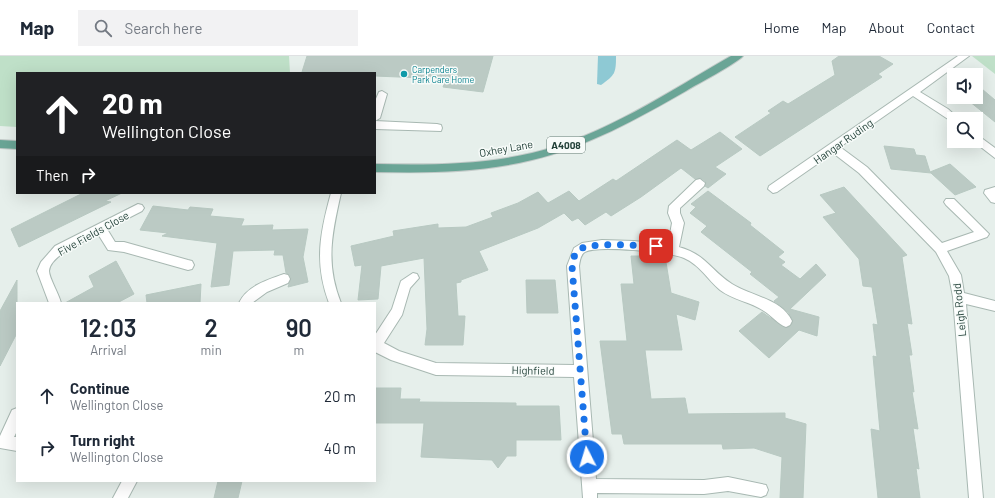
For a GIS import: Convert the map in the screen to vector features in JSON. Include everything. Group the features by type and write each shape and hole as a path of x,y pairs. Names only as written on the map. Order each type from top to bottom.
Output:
{"main road":[{"name":"Oxhey Lane","path":"376,168 425,170 458,168 499,163 555,150 606,130 738,56"},
{"path":"0,144 16,145"}],"street":[{"name":"Hangar Ruding","path":"773,189 834,148 964,56"},
{"path":"913,92 947,114"},
{"path":"376,115 382,94"},
{"path":"376,125 437,128"},
{"path":"983,144 995,154"},
{"name":"Leigh Rodd","path":"834,148 862,170 940,249 955,275 959,297 976,498"},
{"path":"673,249 678,223 674,213 675,206 700,183"},
{"path":"995,191 989,193 995,199"},
{"path":"335,302 325,276 324,243 336,194"},
{"path":"940,249 982,234 950,202"},
{"name":"Five Fields Close","path":"55,302 55,298 44,279 42,271 46,263 60,249 138,208"},
{"path":"100,228 112,247 124,247 188,265"},
{"path":"761,490 728,484 704,487 590,492 572,266 577,251 594,246 656,246 673,249 687,254 703,264 726,287 763,303 786,321"},
{"path":"376,344 398,311 405,285 413,278"},
{"path":"247,302 250,296 262,286 284,279"},
{"path":"959,297 995,306"},
{"name":"Highfield","path":"376,346 396,356 436,369 580,371"},
{"path":"7,446 16,418"},
{"path":"120,498 129,482"}],"green space":[{"path":"0,56 289,56 290,72 16,72 16,127 0,126"},
{"path":"972,56 995,56 995,74"}],"water":[{"path":"598,56 616,56 614,73 601,85 597,84"}],"building":[{"name":"Carpenders Park Care Home","path":"307,56 493,56 483,92 443,87 446,79 376,76 376,72 302,72"},
{"path":"839,56 879,56 893,64 878,74 882,77 760,156 735,137 771,113 768,111 783,101 788,104 835,75 832,61"},
{"path":"983,90 995,100 995,122 973,104 983,104"},
{"path":"720,132 742,149 715,167 726,174 708,188 705,186 706,182 701,178 695,179 681,168 641,197 611,216 606,212 585,225 578,218 572,221 564,213 538,228 479,251 488,270 456,283 458,316 465,316 463,345 425,345 427,329 424,258 381,266 378,299 358,300 362,265 355,266 351,246 394,236 393,231 438,224 438,228 466,227 493,217 491,213 518,203 538,192 548,203 569,191 579,201 613,179 616,181 677,140 691,150"},
{"path":"884,146 914,149 916,155 925,156 930,172 950,164 976,187 955,195 931,173 891,169"},
{"path":"844,187 907,255 902,257 912,324 907,323 912,355 909,355 914,392 912,391 918,429 913,428 919,469 916,468 920,498 878,498 871,429 880,431 873,356 877,357 873,324 878,325 872,287 863,286 859,259 823,217 836,213 820,195"},
{"path":"708,191 751,223 750,225 784,252 778,257 785,262 781,265 800,279 816,264 826,275 790,309 819,317 817,336 799,330 769,358 739,331 762,312 785,328 791,326 793,320 788,312 774,301 779,297 750,274 752,272 701,232 707,226 690,213 696,207 691,204"},
{"path":"81,194 120,194 105,201 111,202 19,247 11,229"},
{"path":"153,206 188,210 190,207 213,209 210,216 244,219 241,226 273,225 272,230 308,229 303,257 308,282 288,287 291,278 289,274 286,273 283,255 274,255 275,250 233,251 229,285 211,287 217,243 162,236 168,233 140,230"},
{"path":"631,256 665,256 671,293 699,302 695,320 676,314 682,350 645,350 651,399 685,398 688,414 785,413 785,418 806,424 803,498 780,498 782,457 754,448 723,449 722,444 624,444 622,434 612,434 600,341 627,341 621,284 634,284"},
{"path":"116,261 134,294 119,302 67,302 94,287 89,276"},
{"path":"17,280 16,335 0,366 0,311"},
{"path":"526,280 555,280 558,313 527,313"},
{"path":"201,284 200,302 147,302 146,295"},
{"path":"376,388 401,388 400,399 420,399 419,402 516,403 516,406 559,406 561,440 516,440 516,456 507,456 498,468 492,460 421,457 424,423 376,423"},
{"path":"218,482 242,482 238,498 214,498"}],"place":[{"name":"Carpenders Park Care Home","path":"404,74"}],"route":[{"path":"587,457 572,266 574,257 577,251 594,246 656,246"}]}
